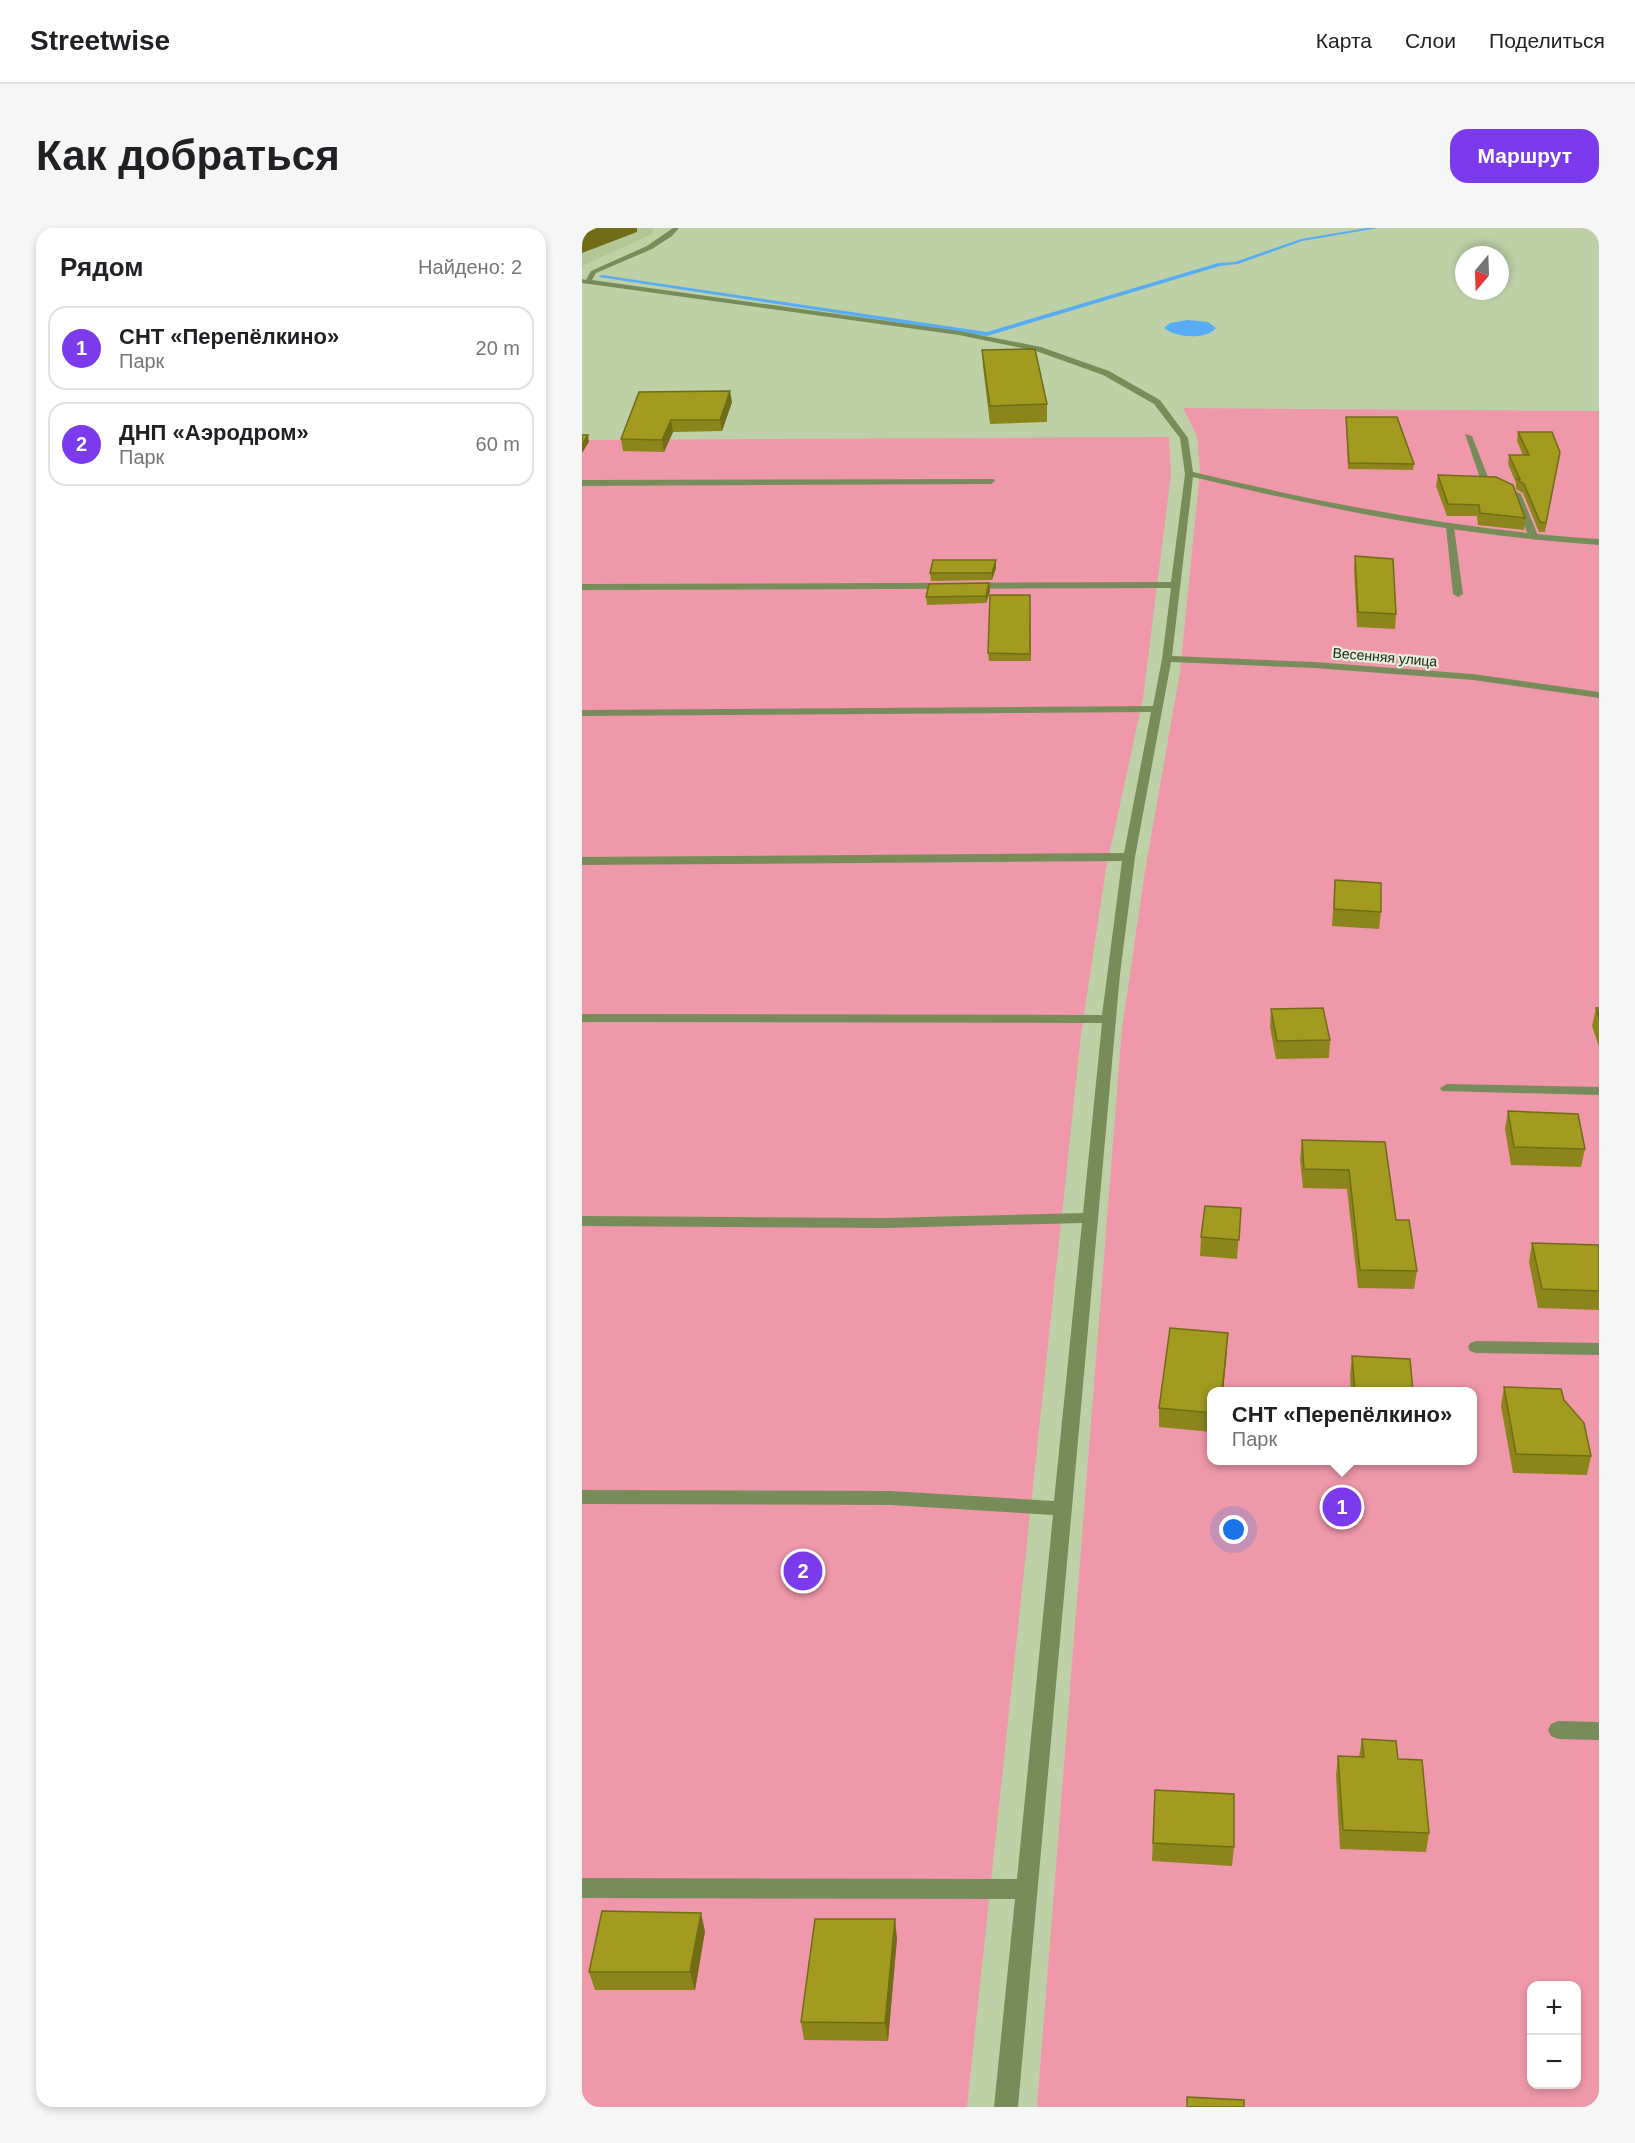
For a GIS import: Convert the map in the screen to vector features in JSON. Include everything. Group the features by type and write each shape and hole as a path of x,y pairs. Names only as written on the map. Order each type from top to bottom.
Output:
{"street":[{"path":"585,281 593,272 657,243 676,228"},
{"path":"585,281 959,333 1038,349 1106,373 1156,402 1184,438 1188,474 1167,659 1129,856 1108,1019 1006,2107"},
{"path":"1468,436 1484,478 1517,494 1534,538"},
{"path":"1188,474 1352,511 1534,538 1599,542"},
{"path":"582,483 991,481"},
{"path":"1450,527 1458,594"},
{"path":"582,587 1176,585"},
{"name":"Весенняя улица","path":"1167,659 1314,665 1473,677 1599,695"},
{"path":"582,713 1158,710"},
{"path":"582,861 1129,856"},
{"path":"582,1018 1108,1019"},
{"path":"1447,1088 1599,1091"},
{"path":"582,1221 885,1223 1090,1218"},
{"path":"1476,1347 1599,1349"},
{"path":"582,1497 891,1498 1063,1509"},
{"path":"1558,1730 1599,1731"},
{"path":"582,1888 1025,1889"}],"shaded area":[{"path":"582,228 653,228 652,234 582,266"},
{"path":"1183,408 1599,411 1599,2107 1037,2107 1122,1029 1145,871 1180,672 1200,471 1197,436"},
{"path":"1169,437 1171,474 1143,698 1106,869 1081,1035 967,2107 582,2107 582,440"}],"water":[{"path":"1188,320 1208,322 1216,328 1198,336 1183,336 1164,328 1170,323"}],"building":[{"path":"582,228 601,228 582,235"},
{"path":"1035,349 1047,404 990,406 982,350"},
{"path":"730,391 720,420 671,420 662,440 621,439 639,392"},
{"path":"1346,417 1397,417 1414,464 1349,463"},
{"path":"1518,432 1552,432 1560,452 1546,523 1540,522 1524,484 1517,479 1520,479 1509,455 1529,455"},
{"path":"582,435 588,435 582,445"},
{"path":"1438,475 1496,477 1513,485 1525,518 1480,513 1479,505 1448,504"},
{"path":"1355,556 1393,559 1396,614 1358,612"},
{"path":"933,560 996,560 992,573 930,573"},
{"path":"989,583 986,596 926,597 929,584"},
{"path":"990,595 1030,595 1030,654 988,653"},
{"path":"1335,880 1381,883 1381,912 1334,909"},
{"path":"1323,1008 1330,1040 1277,1041 1271,1009"},
{"path":"1508,1111 1578,1114 1585,1149 1514,1147"},
{"path":"1302,1140 1385,1142 1396,1220 1409,1220 1417,1271 1360,1270 1349,1170 1304,1169"},
{"path":"1205,1206 1241,1208 1239,1240 1201,1237"},
{"path":"1532,1243 1599,1245 1599,1291 1542,1289"},
{"path":"1170,1328 1228,1333 1223,1387 1207,1387 1207,1413 1159,1408"},
{"path":"1352,1356 1410,1359 1413,1387 1355,1387"},
{"path":"1504,1387 1561,1389 1564,1400 1584,1423 1591,1456 1516,1454"},
{"path":"1362,1739 1396,1741 1398,1759 1422,1760 1429,1833 1343,1830 1338,1756 1364,1757"},
{"path":"1155,1790 1234,1794 1234,1847 1153,1843"},
{"path":"602,1911 701,1913 690,1972 589,1972"},
{"path":"815,1919 895,1919 885,2023 801,2022"},
{"path":"1187,2097 1244,2100 1244,2107 1187,2107"}],"waterway":[{"path":"602,277 987,334 1220,264 1236,263 1301,240 1376,228"}],"place":[{"name":"СНТ «Перепёлкино»","path":"1342,1507"},
{"name":"ДНП «Аэродром»","path":"803,1571"}]}
